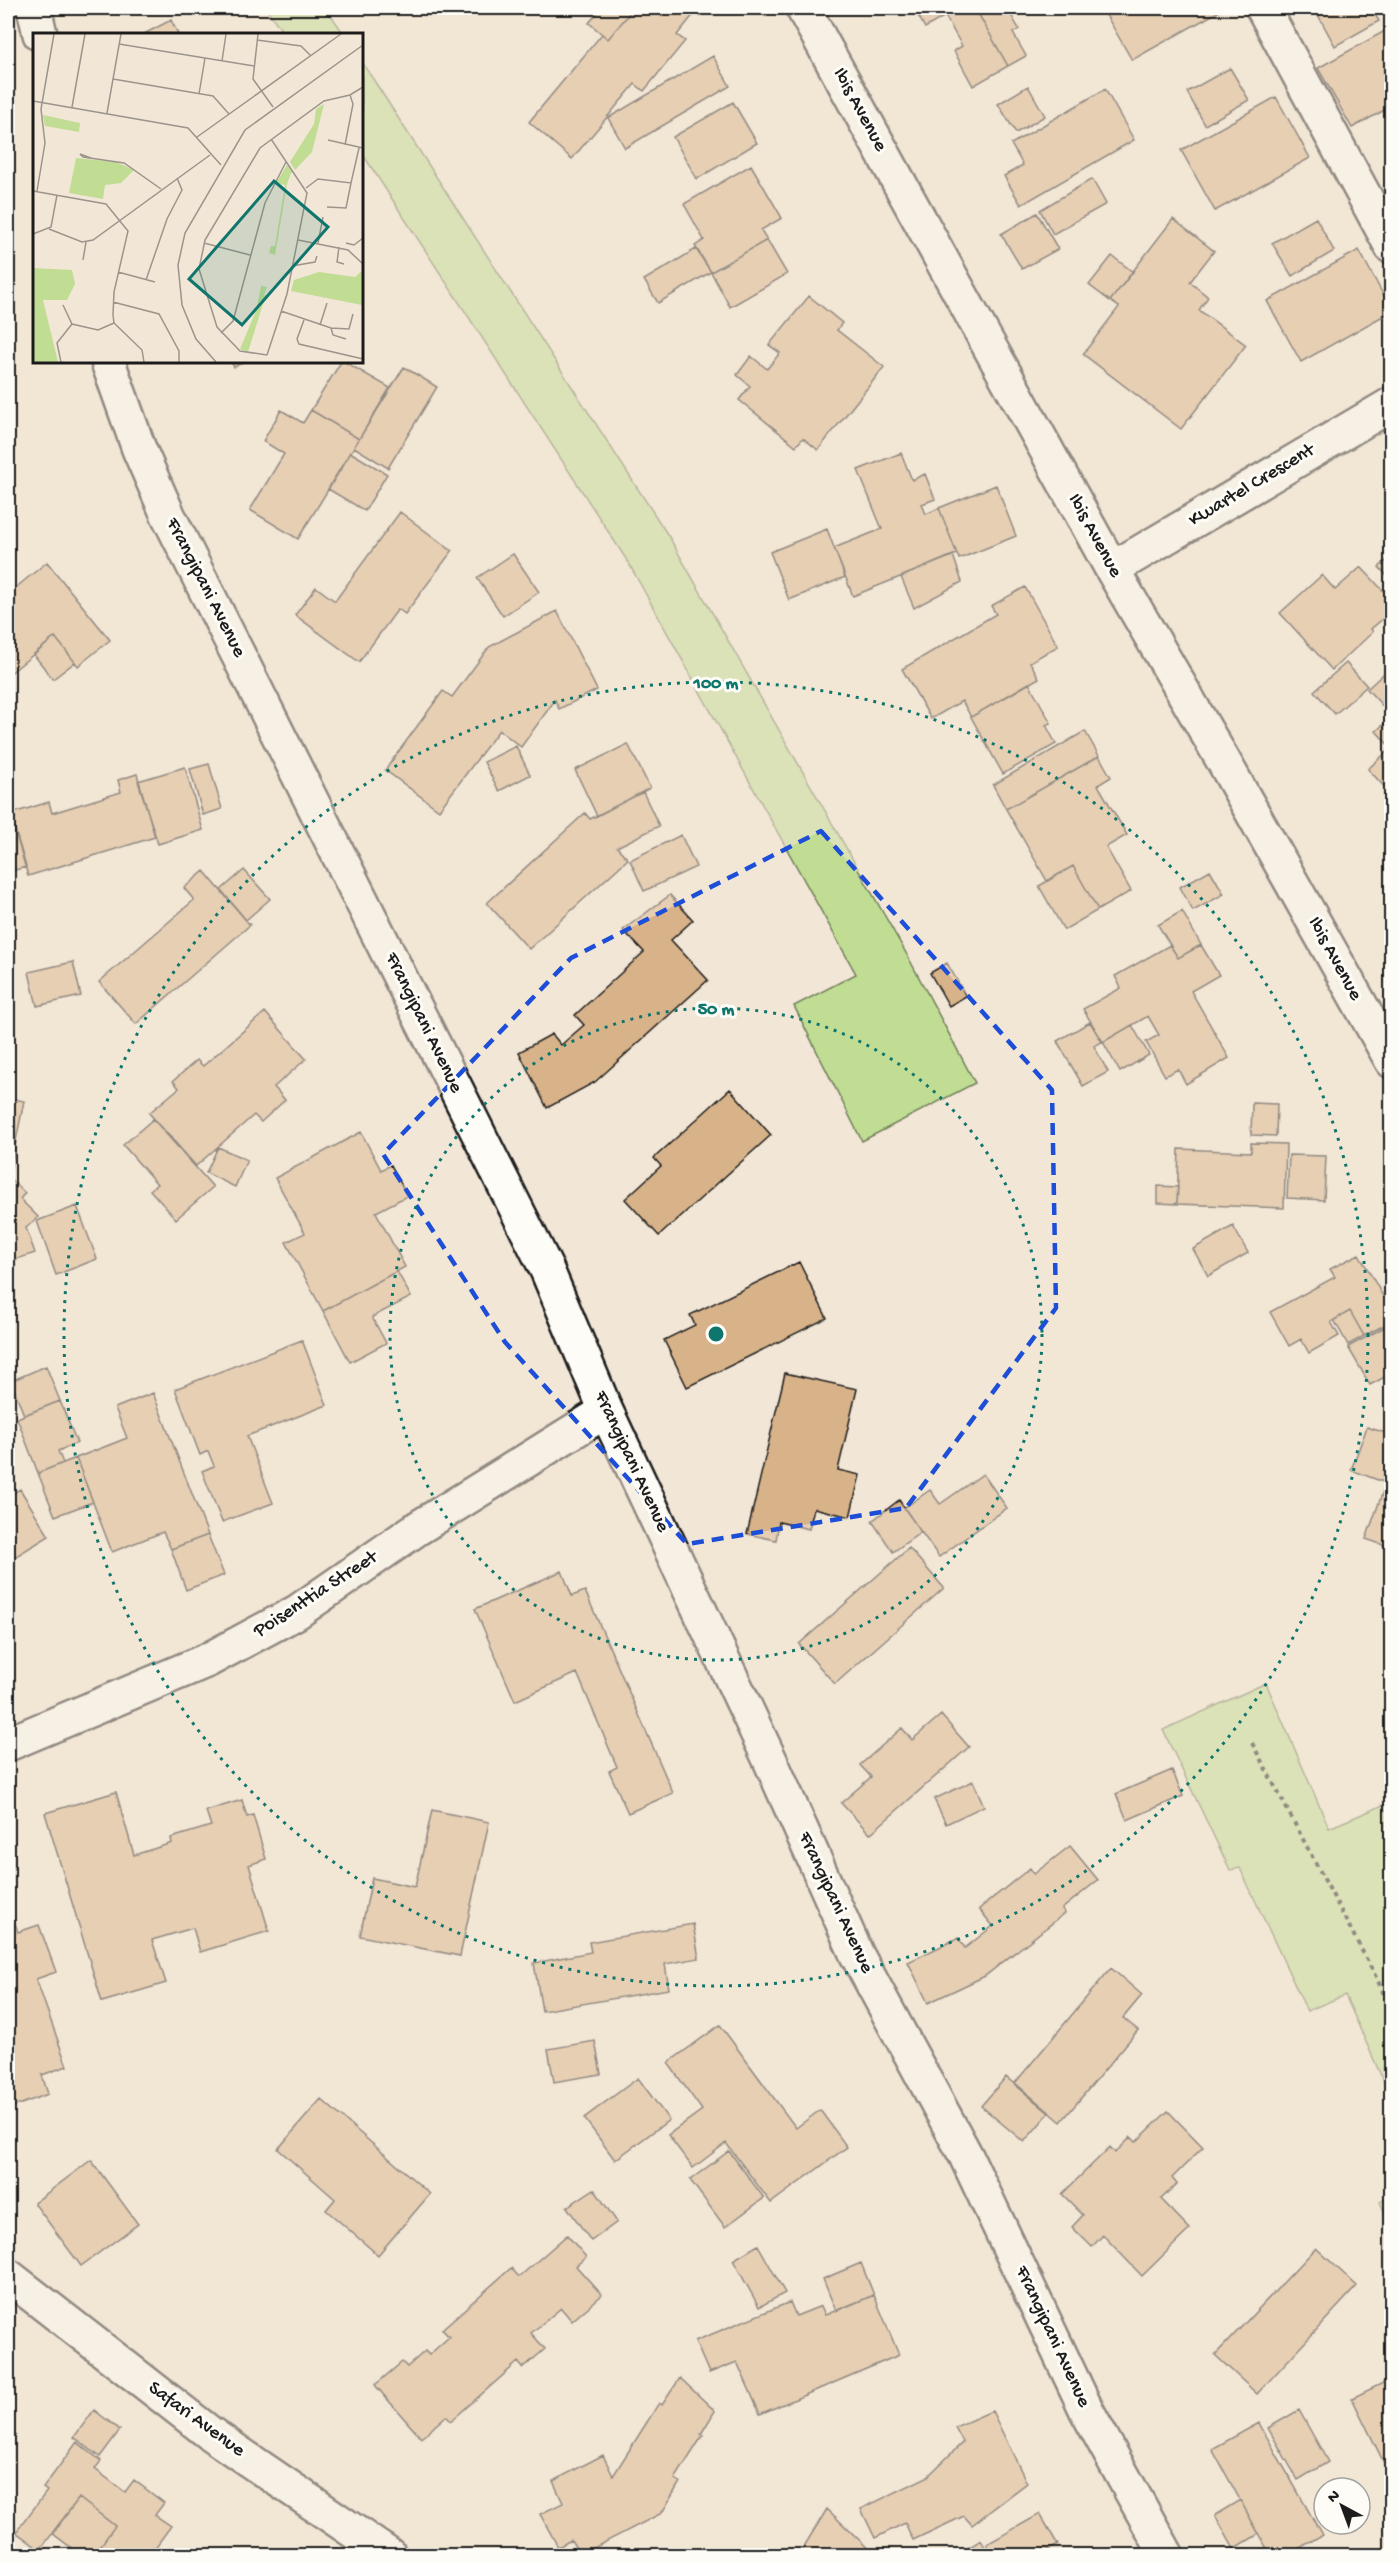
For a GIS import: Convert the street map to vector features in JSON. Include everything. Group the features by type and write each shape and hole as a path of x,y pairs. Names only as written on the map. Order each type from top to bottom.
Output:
{"street":[{"path":"34,8 40,33"},
{"name":"Ibis Avenue","path":"802,8 1112,569 1387,1044"},
{"path":"1263,8 1392,247"},
{"name":"Frangipani Avenue","path":"108,363 140,449 168,515 548,1270 606,1411 770,1760 857,1955 966,2156 1087,2411 1167,2556"},
{"name":"Kwartel Crescent","path":"1112,569 1392,404"},
{"name":"Poisenttia Street","path":"8,1744 208,1660 297,1612 417,1528 606,1411"},
{"name":"Safari Avenue","path":"8,2276 211,2434 390,2556"}],"path":[{"path":"1252,1743 1378,1981 1392,2013"}],"highlighted area":[{"path":"821,831 1052,1090 1056,1308 906,1508 687,1544 505,1342 383,1154 571,958"}],"green space":[{"path":"266,8 326,8 343,33 283,33"},
{"path":"363,64 669,537 906,953 975,1083 862,1141 794,1006 856,974 628,562 363,155"},
{"path":"1266,1683 1329,1828 1391,1802 1391,2098 1345,1995 1307,2011 1240,1868 1230,1870 1163,1730"},
{"path":"1391,2196 1391,2227 1380,2202"}],"building":[{"path":"601,8 634,8 608,39 589,23"},
{"path":"634,8 687,8 694,14 677,35 685,41 644,91 635,84 572,159 529,122 602,34 608,39"},
{"path":"914,8 975,8 1008,66 973,86 954,51 962,46 945,16 925,28"},
{"path":"975,8 1007,8 1019,29 1013,33 1026,56 1008,66"},
{"path":"1102,8 1225,8 1132,60"},
{"path":"1327,8 1371,8 1379,21 1335,46 1317,13"},
{"path":"171,20 178,33 146,33"},
{"path":"1392,27 1392,106 1352,128 1318,68"},
{"path":"713,56 730,86 625,148 608,118"},
{"path":"1230,68 1249,100 1205,125 1187,92"},
{"path":"1028,86 1045,116 1016,133 998,104"},
{"path":"1105,89 1134,140 1021,205 1004,176 1023,165 1011,144"},
{"path":"1276,97 1310,158 1215,211 1181,150"},
{"path":"733,102 757,143 697,179 673,137"},
{"path":"751,165 782,218 761,230 767,240 711,272 695,246 704,240 684,204"},
{"path":"1092,179 1106,204 1053,234 1040,210"},
{"path":"1037,213 1058,249 1022,269 1001,234"},
{"path":"1316,218 1334,251 1292,276 1272,243"},
{"path":"1173,219 1214,251 1190,282 1208,297 1199,310 1246,345 1181,429 1083,354 1119,307 1110,301"},
{"path":"767,240 787,274 730,307 711,272"},
{"path":"696,249 711,272 658,303 644,280"},
{"path":"1359,250 1392,311 1301,362 1267,301"},
{"path":"1112,256 1133,272 1110,301 1089,285"},
{"path":"809,296 842,323 837,330 884,367 818,450 803,438 796,446 739,400 750,386 737,375 751,356 767,369 780,353 769,345"},
{"path":"340,363 347,363 390,388 359,439 311,410"},
{"path":"404,367 437,387 388,468 354,447"},
{"path":"281,410 303,423 311,410 359,439 298,539 250,510 284,454 263,441"},
{"path":"350,452 387,474 365,511 328,489"},
{"path":"901,453 912,480 925,474 935,499 922,504 926,514 939,508 957,554 853,596 834,548 882,529 858,470"},
{"path":"996,485 1016,536 959,559 939,508"},
{"path":"8,492 14,502 8,506"},
{"path":"400,512 452,551 405,614 398,609 359,662 295,615 316,587 335,601"},
{"path":"827,529 845,577 789,600 770,552"},
{"path":"513,554 539,592 503,616 477,578"},
{"path":"953,555 962,582 914,608 901,577"},
{"path":"1392,556 1392,581 1379,567"},
{"path":"47,562 110,640 78,666 55,637 8,675 8,594"},
{"path":"1361,567 1392,600 1392,611 1371,629 1373,632 1332,670 1280,613 1322,575 1335,590"},
{"path":"1025,587 1058,646 1030,662 1039,678 971,717 962,701 931,719 902,669 996,614 991,606"},
{"path":"557,611 597,690 559,709 555,700 521,747 499,730 439,810 385,770 443,691 452,697 489,647"},
{"path":"55,637 75,662 53,679 34,655"},
{"path":"1346,663 1367,686 1335,714 1314,691"},
{"path":"1392,666 1392,716 1367,689"},
{"path":"1029,683 1051,723 1046,725 1056,744 1003,774 971,717"},
{"path":"1392,717 1392,795 1368,769 1391,748 1376,731"},
{"path":"1085,731 1099,756 1006,809 993,785"},
{"path":"628,744 650,788 597,816 575,770"},
{"path":"516,746 530,775 499,791 484,762"},
{"path":"1099,756 1111,777 1098,785 1127,835 1106,847 1131,891 1098,910 1073,866 1047,881 1006,809"},
{"path":"209,764 222,809 203,815 190,769"},
{"path":"185,767 203,830 158,844 138,781"},
{"path":"137,774 155,837 28,876 10,814 49,802 52,813 121,792 118,780"},
{"path":"643,792 659,826 617,847 628,859 529,949 487,903 585,813 590,819"},
{"path":"8,806 26,867 8,872"},
{"path":"681,835 696,867 644,891 630,860"},
{"path":"1073,866 1098,910 1064,930 1039,886"},
{"path":"244,870 270,899 246,920 221,890"},
{"path":"1210,870 1224,894 1193,911 1180,887"},
{"path":"204,871 250,925 136,1024 99,982 194,900 184,888"},
{"path":"670,895 693,920 671,940 708,980 595,1082 547,1108 519,1052 552,1034 561,1045 584,1025 575,1015 644,952 623,930"},
{"path":"1182,911 1201,945 1178,958 1158,925"},
{"path":"1170,945 1178,958 1201,945 1219,975 1191,991 1229,1058 1186,1084 1178,1069 1165,1076 1146,1042 1159,1035 1148,1016 1103,1042 1083,1009 1121,988 1115,976"},
{"path":"73,962 81,996 37,1006 29,972"},
{"path":"947,963 966,996 949,1006 930,973"},
{"path":"265,1012 306,1059 274,1087 285,1100 261,1122 254,1115 196,1166 149,1113 179,1088 173,1081 197,1060 203,1066"},
{"path":"1090,1022 1102,1042 1094,1046 1108,1072 1083,1086 1057,1041"},
{"path":"1132,1025 1149,1055 1120,1072 1103,1042"},
{"path":"730,1089 771,1135 659,1236 625,1199 661,1166 654,1158"},
{"path":"8,1098 24,1101 8,1174"},
{"path":"1252,1103 1277,1104 1276,1136 1251,1135"},
{"path":"153,1119 213,1187 176,1219 150,1190 157,1184 123,1145"},
{"path":"361,1132 381,1170 391,1165 407,1196 376,1212 405,1267 323,1311 286,1242 305,1233 275,1178"},
{"path":"1251,1143 1286,1144 1284,1208 1177,1204 1179,1149 1251,1152"},
{"path":"218,1147 247,1160 235,1187 206,1173"},
{"path":"1289,1155 1326,1156 1324,1200 1287,1198"},
{"path":"8,1177 25,1193 20,1199 38,1217 26,1228 35,1253 8,1262"},
{"path":"1158,1186 1178,1187 1177,1204 1158,1203"},
{"path":"77,1206 97,1259 56,1275 37,1221"},
{"path":"1233,1226 1248,1253 1208,1276 1193,1249"},
{"path":"1359,1254 1392,1312 1392,1321 1364,1336 1350,1311 1331,1322 1339,1336 1309,1353 1301,1339 1289,1346 1270,1312 1335,1277 1330,1269"},
{"path":"799,1262 827,1318 687,1387 664,1340 695,1325 690,1315"},
{"path":"397,1271 411,1297 372,1317 386,1343 350,1362 323,1311"},
{"path":"1350,1311 1364,1336 1348,1345 1334,1320"},
{"path":"1392,1323 1392,1373 1370,1385 1348,1347"},
{"path":"302,1340 327,1405 247,1436 273,1503 222,1522 202,1471 214,1466 208,1451 200,1455 175,1389"},
{"path":"46,1366 60,1401 24,1415 11,1381"},
{"path":"785,1373 857,1389 838,1470 860,1475 850,1517 814,1508 809,1529 779,1522 776,1540 747,1534"},
{"path":"153,1393 208,1535 171,1549 163,1532 112,1552 76,1458 127,1438 115,1408"},
{"path":"60,1401 77,1443 58,1451 63,1463 38,1473 17,1418"},
{"path":"1367,1427 1392,1435 1392,1548 1366,1539 1386,1483 1351,1470"},
{"path":"76,1458 93,1502 55,1516 38,1473"},
{"path":"983,1474 1007,1508 939,1557 904,1508 930,1490 940,1504"},
{"path":"20,1489 49,1536 8,1561 8,1496"},
{"path":"899,1500 921,1532 893,1552 872,1521"},
{"path":"208,1535 224,1575 186,1590 171,1549"},
{"path":"909,1548 944,1588 835,1684 799,1644"},
{"path":"562,1571 572,1596 585,1591 673,1793 628,1813 609,1771 617,1767 577,1673 515,1701 475,1609"},
{"path":"941,1715 969,1747 870,1834 841,1803 871,1777 860,1765 902,1728 912,1740"},
{"path":"1172,1770 1183,1796 1127,1820 1116,1794"},
{"path":"973,1781 984,1806 946,1824 934,1799"},
{"path":"116,1792 134,1855 172,1843 171,1838 211,1826 206,1811 242,1800 247,1817 253,1815 266,1859 249,1865 269,1931 200,1952 193,1928 152,1940 166,1983 102,2002 45,1813"},
{"path":"432,1810 489,1822 460,1956 360,1936 372,1878 415,1887"},
{"path":"1070,1846 1098,1880 1062,1909 1065,1913 985,1976 928,2003 908,1962 958,1938 965,1948 993,1926 979,1909 1030,1868 1034,1874"},
{"path":"8,1903 18,1932 39,1925 56,1972 36,1979 67,2066 42,2075 48,2094 8,2109"},
{"path":"693,1924 699,1958 665,1964 669,1989 542,2011 534,1963 591,1952 589,1942"},
{"path":"1111,1968 1142,1995 1123,2018 1138,2030 1061,2122 1015,2083"},
{"path":"720,2025 796,2128 820,2110 847,2147 771,2203 726,2143 693,2168 668,2135 702,2110 668,2063"},
{"path":"595,2041 601,2074 554,2082 548,2049"},
{"path":"1006,2077 1049,2113 1024,2142 981,2106"},
{"path":"638,2078 669,2120 615,2160 584,2118"},
{"path":"321,2099 430,2194 378,2255 326,2210 335,2199 278,2149"},
{"path":"1168,2111 1203,2147 1172,2178 1177,2184 1161,2199 1190,2229 1142,2276 1103,2235 1092,2247 1072,2227 1083,2215 1062,2194 1110,2147 1115,2153 1131,2137 1136,2142"},
{"path":"729,2151 764,2198 725,2227 690,2180"},
{"path":"91,2160 138,2224 81,2266 34,2203"},
{"path":"594,2189 617,2222 591,2241 567,2207"},
{"path":"567,2235 586,2257 576,2266 602,2295 572,2321 561,2308 531,2333 545,2349 523,2368 518,2362 451,2421 446,2416 421,2438 375,2385 402,2362 407,2367 425,2351 429,2355 449,2337 442,2329 511,2268 519,2277"},
{"path":"758,2245 785,2293 759,2307 733,2260"},
{"path":"1316,2248 1357,2286 1257,2394 1215,2355"},
{"path":"861,2263 874,2295 836,2311 823,2279"},
{"path":"874,2295 899,2355 760,2414 737,2362 709,2373 695,2341 790,2302 796,2316 821,2306 825,2315"},
{"path":"680,2378 715,2411 701,2434 703,2435 675,2479 680,2482 662,2513 580,2555 571,2540 558,2547 540,2514 563,2503 553,2481 603,2455 613,2476 659,2403 662,2405"},
{"path":"1387,2381 1392,2392 1392,2469 1388,2471 1352,2398"},
{"path":"94,2410 120,2430 100,2457 74,2437"},
{"path":"1299,2410 1328,2462 1298,2480 1268,2428"},
{"path":"992,2411 1027,2483 972,2525 964,2516 913,2540 905,2523 875,2538 861,2509 927,2477 963,2442 955,2427"},
{"path":"1259,2423 1312,2517 1312,2536 1320,2536 1286,2556 1271,2556 1212,2449"},
{"path":"77,2442 101,2461 95,2469 125,2492 134,2480 164,2503 155,2515 171,2526 149,2556 93,2556 115,2526 79,2498 40,2550 16,2532 47,2491 43,2488"},
{"path":"79,2498 115,2526 93,2556 82,2556 52,2533"},
{"path":"1240,2500 1259,2534 1234,2549 1215,2515"},
{"path":"827,2509 876,2556 804,2556 800,2553"},
{"path":"1040,2514 1058,2545 1039,2556 993,2556 987,2544"},
{"path":"981,2540 990,2556 955,2556"}]}
